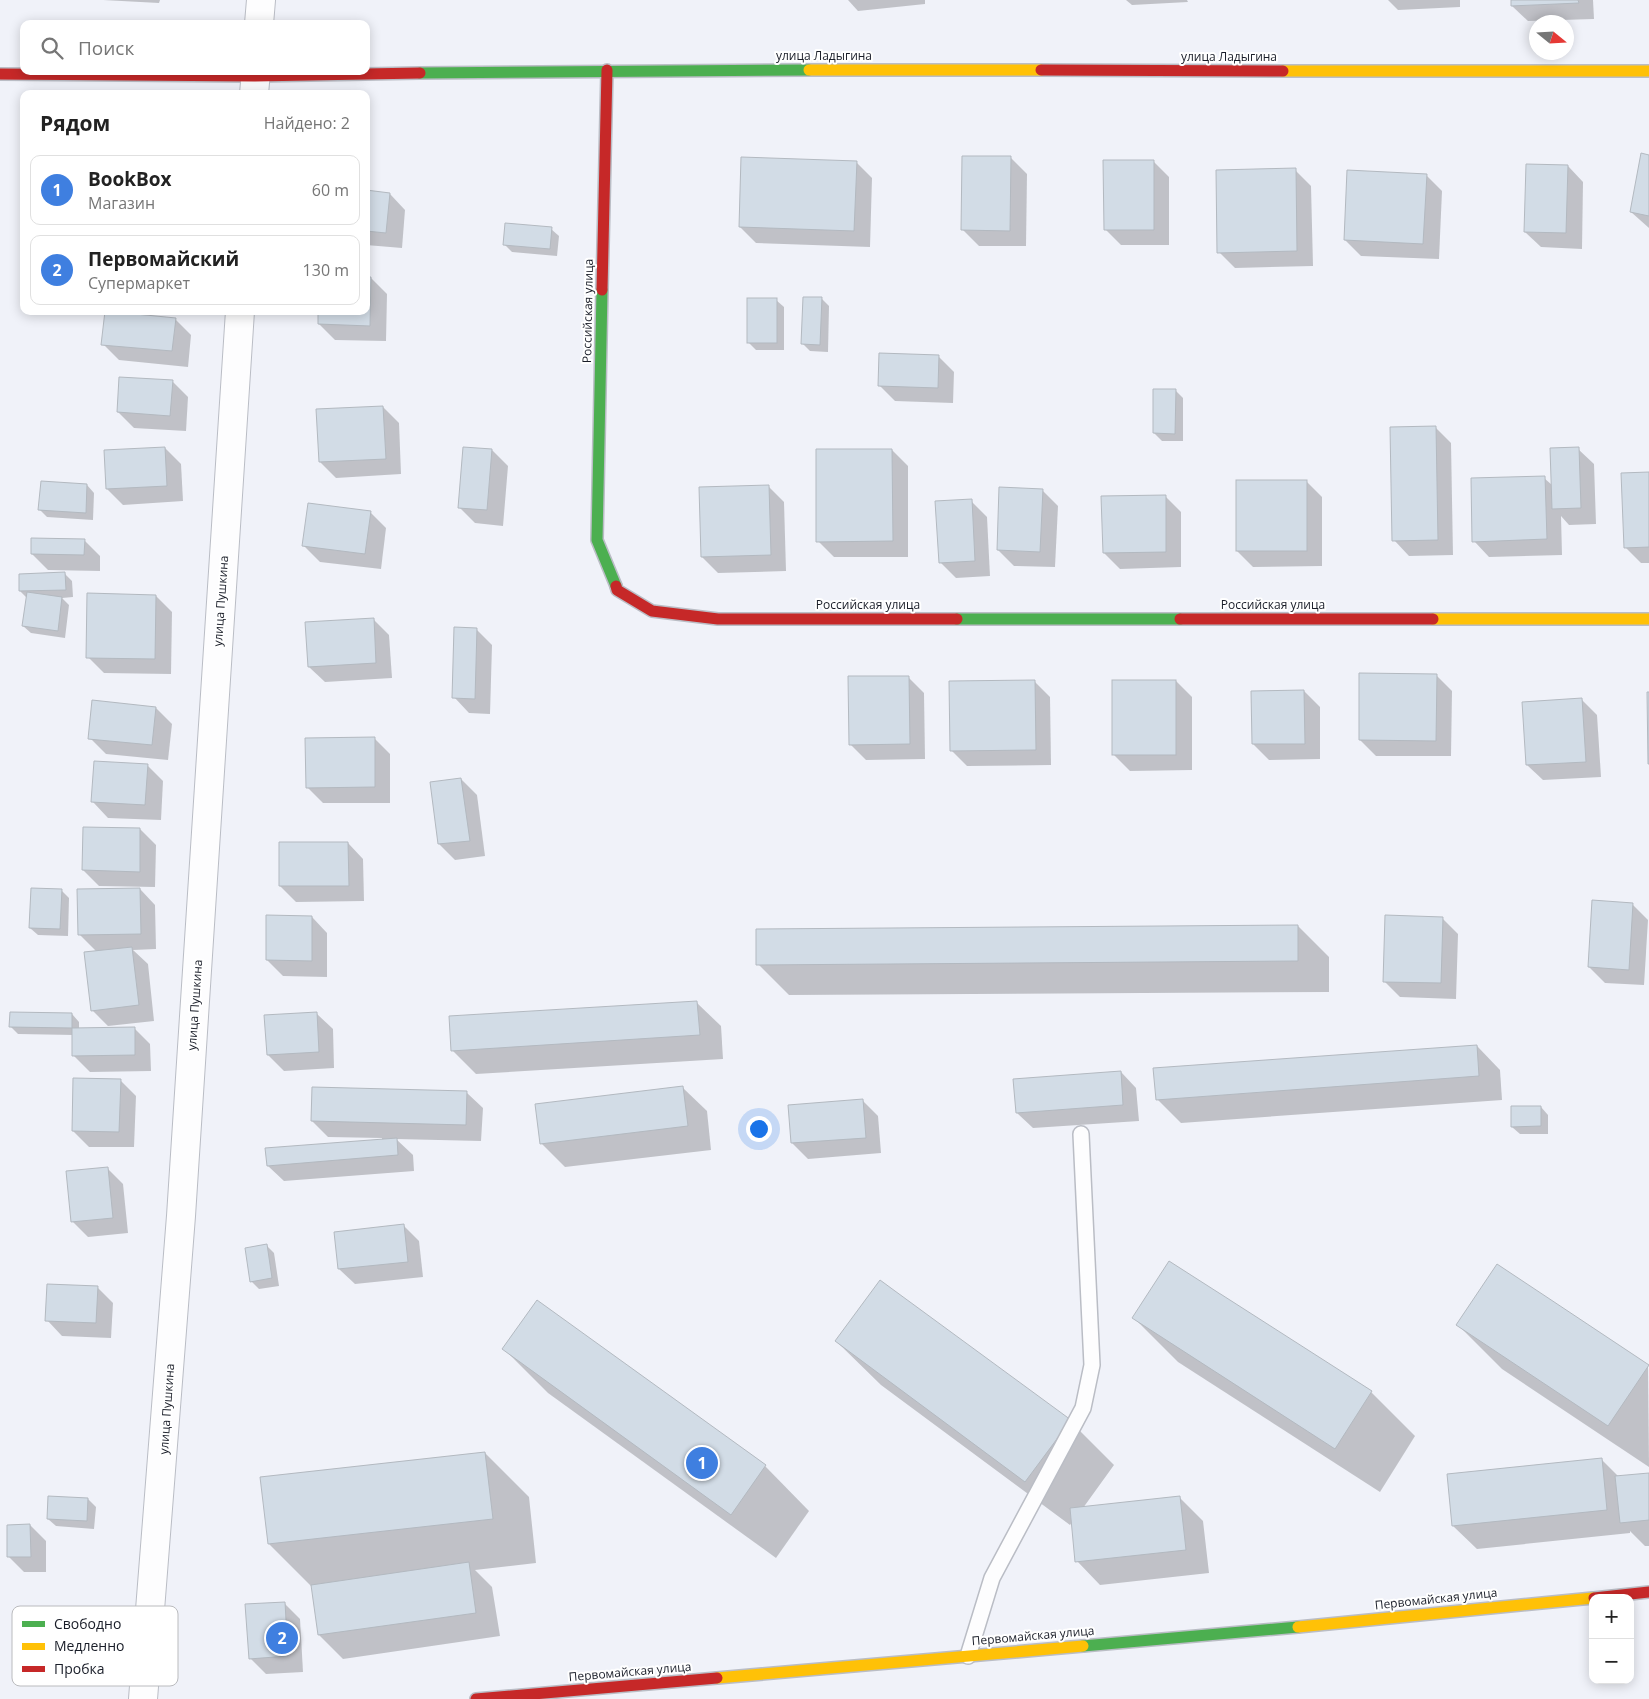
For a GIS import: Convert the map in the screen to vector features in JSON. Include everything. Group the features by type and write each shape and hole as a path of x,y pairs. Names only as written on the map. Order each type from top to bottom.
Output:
{"street":[{"path":"259,20 261,0"},
{"name":"улица Ладыгина","path":"42,75 255,80 607,70 1649,71"},
{"name":"Российская улица","path":"607,70 597,540 617,590 652,611 718,619 1649,619"},
{"name":"улица Ладыгина","path":"0,74 20,74"},
{"name":"улица Пушкина","path":"150,1606 181,1216 240,315"},
{"name":"Первомайская улица","path":"1630,1594 1649,1592"},
{"name":"Первомайская улица","path":"476,1699 1589,1598"},
{"name":"улица Пушкина","path":"143,1699 144,1686"}],"lane":[{"path":"968,1656 992,1578 1082,1408 1092,1366 1081,1134"}],"building":[{"path":"1511,0 1578,0 1579,3 1511,6"},
{"path":"1641,153 1649,155 1649,216 1630,212"},
{"path":"962,156 1011,156 1010,231 961,230"},
{"path":"741,157 857,161 854,231 739,227"},
{"path":"1103,160 1154,160 1154,230 1104,230"},
{"path":"1526,164 1568,165 1566,233 1524,232"},
{"path":"1296,168 1297,251 1217,253 1216,170"},
{"path":"1347,170 1427,174 1423,244 1344,240"},
{"path":"370,190 390,193 386,233 370,231"},
{"path":"505,223 552,227 550,249 503,245"},
{"path":"371,277 370,326 318,324 318,315 370,315"},
{"path":"803,297 822,297 820,345 801,344"},
{"path":"747,298 777,298 777,343 747,343"},
{"path":"105,315 146,315 176,318 172,351 101,345"},
{"path":"879,353 939,355 938,388 878,386"},
{"path":"119,377 173,380 170,416 117,412"},
{"path":"1153,389 1176,389 1175,434 1153,433"},
{"path":"383,406 386,459 319,462 316,409"},
{"path":"1436,426 1438,540 1392,541 1390,427"},
{"path":"165,447 167,486 106,489 104,450"},
{"path":"463,447 492,449 487,510 458,508"},
{"path":"1579,447 1581,508 1552,509 1550,448"},
{"path":"816,449 892,449 893,541 816,542"},
{"path":"1649,472 1649,547 1624,548 1621,473"},
{"path":"1545,476 1547,539 1472,542 1471,478"},
{"path":"1236,480 1307,480 1307,551 1236,551"},
{"path":"41,481 87,484 86,513 38,510"},
{"path":"769,485 771,555 701,557 699,487"},
{"path":"999,487 1043,489 1040,552 997,550"},
{"path":"1166,495 1166,552 1103,553 1101,496"},
{"path":"972,499 975,561 939,563 935,501"},
{"path":"308,503 371,511 365,554 302,546"},
{"path":"31,538 85,539 84,555 31,554"},
{"path":"65,572 66,590 19,591 19,574"},
{"path":"27,592 62,597 58,631 22,626"},
{"path":"87,593 156,595 155,659 86,658"},
{"path":"374,618 376,663 308,667 305,622"},
{"path":"454,627 477,628 475,699 452,698"},
{"path":"1359,673 1437,674 1436,741 1359,740"},
{"path":"848,676 909,676 910,744 849,745"},
{"path":"1035,680 1036,750 950,751 949,681"},
{"path":"1112,680 1176,680 1176,755 1112,755"},
{"path":"1304,690 1305,744 1252,744 1251,691"},
{"path":"1647,692 1649,692 1649,764 1648,764"},
{"path":"1582,698 1586,762 1526,765 1522,702"},
{"path":"92,700 156,707 152,745 88,739"},
{"path":"375,737 375,787 306,788 305,738"},
{"path":"94,761 148,764 145,805 91,802"},
{"path":"461,778 470,841 438,844 430,782"},
{"path":"83,827 140,828 140,872 82,870"},
{"path":"279,842 348,842 349,886 279,886"},
{"path":"31,888 62,889 60,929 29,928"},
{"path":"140,888 141,934 78,935 77,889"},
{"path":"1592,900 1633,903 1629,970 1588,967"},
{"path":"266,915 312,916 312,961 266,960"},
{"path":"1385,915 1443,917 1441,983 1383,982"},
{"path":"1298,925 1298,961 756,965 756,929"},
{"path":"132,947 139,1005 91,1011 84,952"},
{"path":"697,1001 700,1035 451,1051 449,1016"},
{"path":"10,1012 72,1013 72,1028 9,1027"},
{"path":"317,1012 319,1052 267,1055 264,1015"},
{"path":"135,1027 135,1055 72,1056 72,1028"},
{"path":"1477,1045 1479,1076 1156,1100 1153,1068"},
{"path":"1121,1071 1123,1105 1016,1113 1013,1079"},
{"path":"73,1078 121,1079 119,1132 72,1131"},
{"path":"683,1086 688,1126 540,1144 535,1104"},
{"path":"312,1087 467,1091 466,1125 311,1121"},
{"path":"863,1099 866,1138 791,1143 788,1105"},
{"path":"1511,1106 1541,1106 1541,1126 1511,1127"},
{"path":"397,1138 398,1155 267,1166 265,1148"},
{"path":"108,1167 113,1218 71,1222 66,1171"},
{"path":"404,1224 408,1262 338,1269 334,1232"},
{"path":"267,1244 272,1278 250,1282 245,1248"},
{"path":"1169,1261 1372,1391 1335,1449 1132,1318"},
{"path":"1497,1264 1649,1365 1608,1426 1456,1325"},
{"path":"880,1280 1071,1420 1025,1482 835,1341"},
{"path":"47,1284 98,1286 96,1323 45,1321"},
{"path":"537,1300 766,1465 731,1515 502,1349"},
{"path":"485,1452 493,1519 268,1544 260,1477"},
{"path":"1602,1458 1607,1510 1452,1526 1447,1474"},
{"path":"1649,1473 1649,1520 1620,1523 1615,1476"},
{"path":"48,1496 88,1498 87,1521 47,1519"},
{"path":"1180,1496 1186,1550 1075,1562 1070,1508"},
{"path":"30,1524 31,1557 7,1557 7,1525"},
{"path":"469,1562 476,1613 318,1635 311,1585"},
{"path":"285,1602 288,1656 249,1659 245,1604"}],"traffic: fast":[{"path":"420,73 809,70"},
{"path":"602,290 597,540 616,586"},
{"path":"957,619 1180,619"},
{"path":"1083,1646 1298,1627"}],"traffic: slow":[{"path":"809,70 1041,70"},
{"path":"1283,71 1649,71"},
{"path":"1433,619 1649,619"},
{"path":"1298,1627 1589,1598"},
{"path":"717,1678 1083,1646"}],"traffic: jam":[{"path":"602,290 607,70"},
{"path":"1041,70 1283,71"},
{"path":"370,74 420,73"},
{"path":"0,74 20,74"},
{"path":"128,75 310,75"},
{"path":"616,586 617,590 652,611 718,619 957,619"},
{"path":"1180,619 1433,619"},
{"path":"1631,1594 1649,1592"},
{"path":"476,1699 717,1678"}],"place":[{"name":"BookBox","path":"702,1463"},
{"name":"Первомайский","path":"282,1638"}]}
